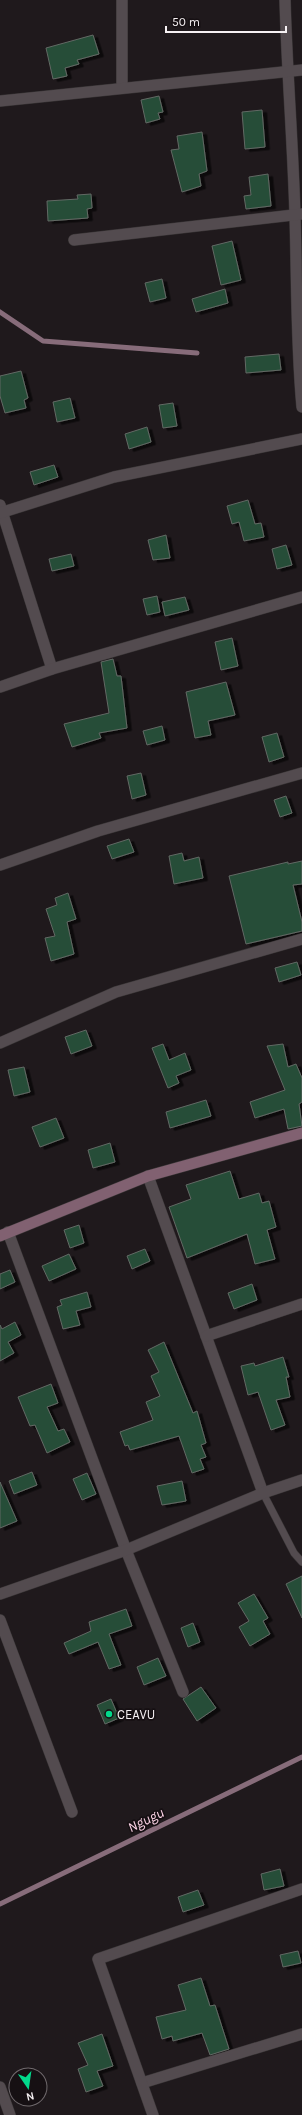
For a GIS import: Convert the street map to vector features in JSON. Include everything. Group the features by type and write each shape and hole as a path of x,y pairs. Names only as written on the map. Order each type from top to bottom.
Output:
{"main road":[{"path":"4,1234 148,1176 302,1134"}],"street":[{"path":"122,0 122,88"},
{"path":"285,0 286,71 299,214 302,407"},
{"path":"0,101 302,70"},
{"path":"74,240 299,214"},
{"path":"52,669 1,510 114,477 302,439"},
{"path":"0,687 52,669 302,597"},
{"path":"0,865 98,831 302,773"},
{"path":"0,1042 116,992 302,939"},
{"path":"148,1176 263,1493"},
{"path":"4,1234 126,1550 183,1692"},
{"path":"206,1336 302,1304"},
{"path":"0,1594 126,1550 263,1493 302,1480"},
{"path":"0,1620 72,1812"},
{"path":"154,2115 98,1958 302,1889"},
{"path":"142,2083 302,2034"},
{"path":"0,2087 10,2115"}],"lane":[{"path":"263,1493 294,1553 302,1562"}],"building":[{"path":"93,35 99,54 77,60 79,64 65,68 67,76 53,79 46,48"},
{"path":"159,96 163,112 158,113 160,119 146,123 141,100"},
{"path":"262,110 265,147 245,149 242,112"},
{"path":"202,132 207,171 199,174 201,186 182,192 171,150 179,149 177,136"},
{"path":"268,174 271,206 246,209 244,196 251,195 249,177"},
{"path":"91,194 92,208 87,209 88,218 48,221 47,201 78,199 77,195"},
{"path":"232,241 241,280 221,285 212,246"},
{"path":"162,279 166,298 150,302 145,283"},
{"path":"225,289 228,303 196,312 192,299"},
{"path":"279,354 281,370 246,373 245,357"},
{"path":"21,371 28,398 24,400 26,408 5,413 0,396 0,376"},
{"path":"70,398 75,418 57,422 53,402"},
{"path":"173,403 177,426 163,428 159,405"},
{"path":"147,427 151,442 129,449 125,434"},
{"path":"54,465 58,477 34,485 30,472"},
{"path":"248,500 255,524 261,523 264,537 244,541 239,522 232,524 227,506"},
{"path":"166,535 170,558 153,560 148,540"},
{"path":"286,545 292,565 277,569 272,549"},
{"path":"71,554 74,566 52,571 49,559"},
{"path":"157,596 160,612 147,615 143,599"},
{"path":"185,597 189,610 165,616 162,602"},
{"path":"232,638 238,666 221,670 215,642"},
{"path":"113,659 117,676 121,676 127,728 99,733 101,738 72,747 64,724 109,713 101,662"},
{"path":"226,682 235,715 208,721 211,735 195,738 186,692"},
{"path":"162,726 165,740 147,745 143,731"},
{"path":"277,733 284,757 269,762 262,737"},
{"path":"141,773 146,795 132,799 127,776"},
{"path":"286,796 292,813 280,817 274,800"},
{"path":"129,839 134,852 112,859 107,846"},
{"path":"182,853 184,861 199,857 203,878 174,884 169,856"},
{"path":"302,861 302,884 293,885 302,922 302,931 246,944 229,876 288,862 288,864"},
{"path":"68,893 76,919 67,922 74,954 51,961 45,938 55,936 46,909 57,905 55,898"},
{"path":"297,962 301,975 279,982 275,968"},
{"path":"86,1030 92,1046 71,1054 65,1037"},
{"path":"163,1044 169,1060 185,1053 191,1070 176,1076 179,1083 168,1088 152,1048"},
{"path":"283,1044 288,1067 296,1064 302,1078 302,1102 299,1104 302,1126 288,1129 284,1109 255,1118 250,1102 285,1090 267,1046"},
{"path":"24,1067 30,1092 14,1096 8,1070"},
{"path":"206,1100 211,1116 170,1128 166,1112"},
{"path":"56,1118 64,1138 40,1147 32,1127"},
{"path":"110,1143 115,1162 93,1168 88,1150"},
{"path":"230,1171 239,1199 259,1193 262,1203 269,1201 276,1227 267,1230 275,1259 255,1264 247,1234 187,1258 169,1207 191,1199 186,1185"},
{"path":"79,1225 84,1243 70,1248 64,1230"},
{"path":"145,1249 150,1261 132,1269 127,1256"},
{"path":"69,1254 76,1269 49,1281 42,1266"},
{"path":"10,1270 15,1282 0,1289 0,1274"},
{"path":"252,1284 257,1300 234,1309 228,1293"},
{"path":"87,1292 91,1307 76,1311 80,1325 63,1329 57,1307 62,1305 60,1300"},
{"path":"15,1322 21,1335 8,1342 14,1353 0,1361 0,1325 2,1329"},
{"path":"164,1342 193,1413 197,1411 206,1443 201,1445 206,1457 200,1459 204,1469 192,1473 179,1436 130,1450 128,1445 125,1446 120,1432 153,1420 146,1402 160,1396 151,1376 159,1372 148,1350"},
{"path":"283,1357 289,1377 286,1377 290,1397 276,1400 285,1425 271,1430 258,1392 248,1395 241,1366 254,1363 255,1366"},
{"path":"51,1384 58,1403 47,1407 58,1431 64,1429 70,1442 47,1453 35,1425 30,1426 18,1397"},
{"path":"32,1472 37,1485 14,1494 9,1481"},
{"path":"87,1473 96,1494 82,1500 73,1479"},
{"path":"182,1481 186,1501 162,1505 157,1486"},
{"path":"0,1482 17,1521 0,1528"},
{"path":"302,1576 302,1618 286,1584"},
{"path":"254,1594 268,1618 263,1621 270,1634 250,1646 239,1627 249,1621 238,1603"},
{"path":"126,1609 132,1626 109,1634 121,1665 109,1669 98,1642 69,1654 64,1643 91,1631 89,1622"},
{"path":"193,1623 200,1642 188,1647 181,1628"},
{"path":"158,1658 166,1676 144,1685 137,1667"},
{"path":"201,1687 216,1708 197,1721 183,1699"},
{"path":"111,1699 119,1718 105,1724 97,1705"},
{"path":"280,1869 284,1886 264,1890 261,1874"},
{"path":"198,1890 204,1905 183,1912 178,1897"},
{"path":"298,1951 301,1963 283,1967 280,1955"},
{"path":"201,1978 210,2006 215,2005 229,2049 210,2055 202,2033 173,2041 172,2036 162,2039 156,2017 186,2010 178,1985"},
{"path":"102,2034 113,2066 97,2071 103,2086 86,2092 78,2069 88,2065 78,2043"}],"waterway":[{"path":"0,312 43,341 197,353"},
{"name":"Ngugu","path":"0,1904 302,1757"}],"place":[{"name":"CEAVU","path":"109,1714"}]}
